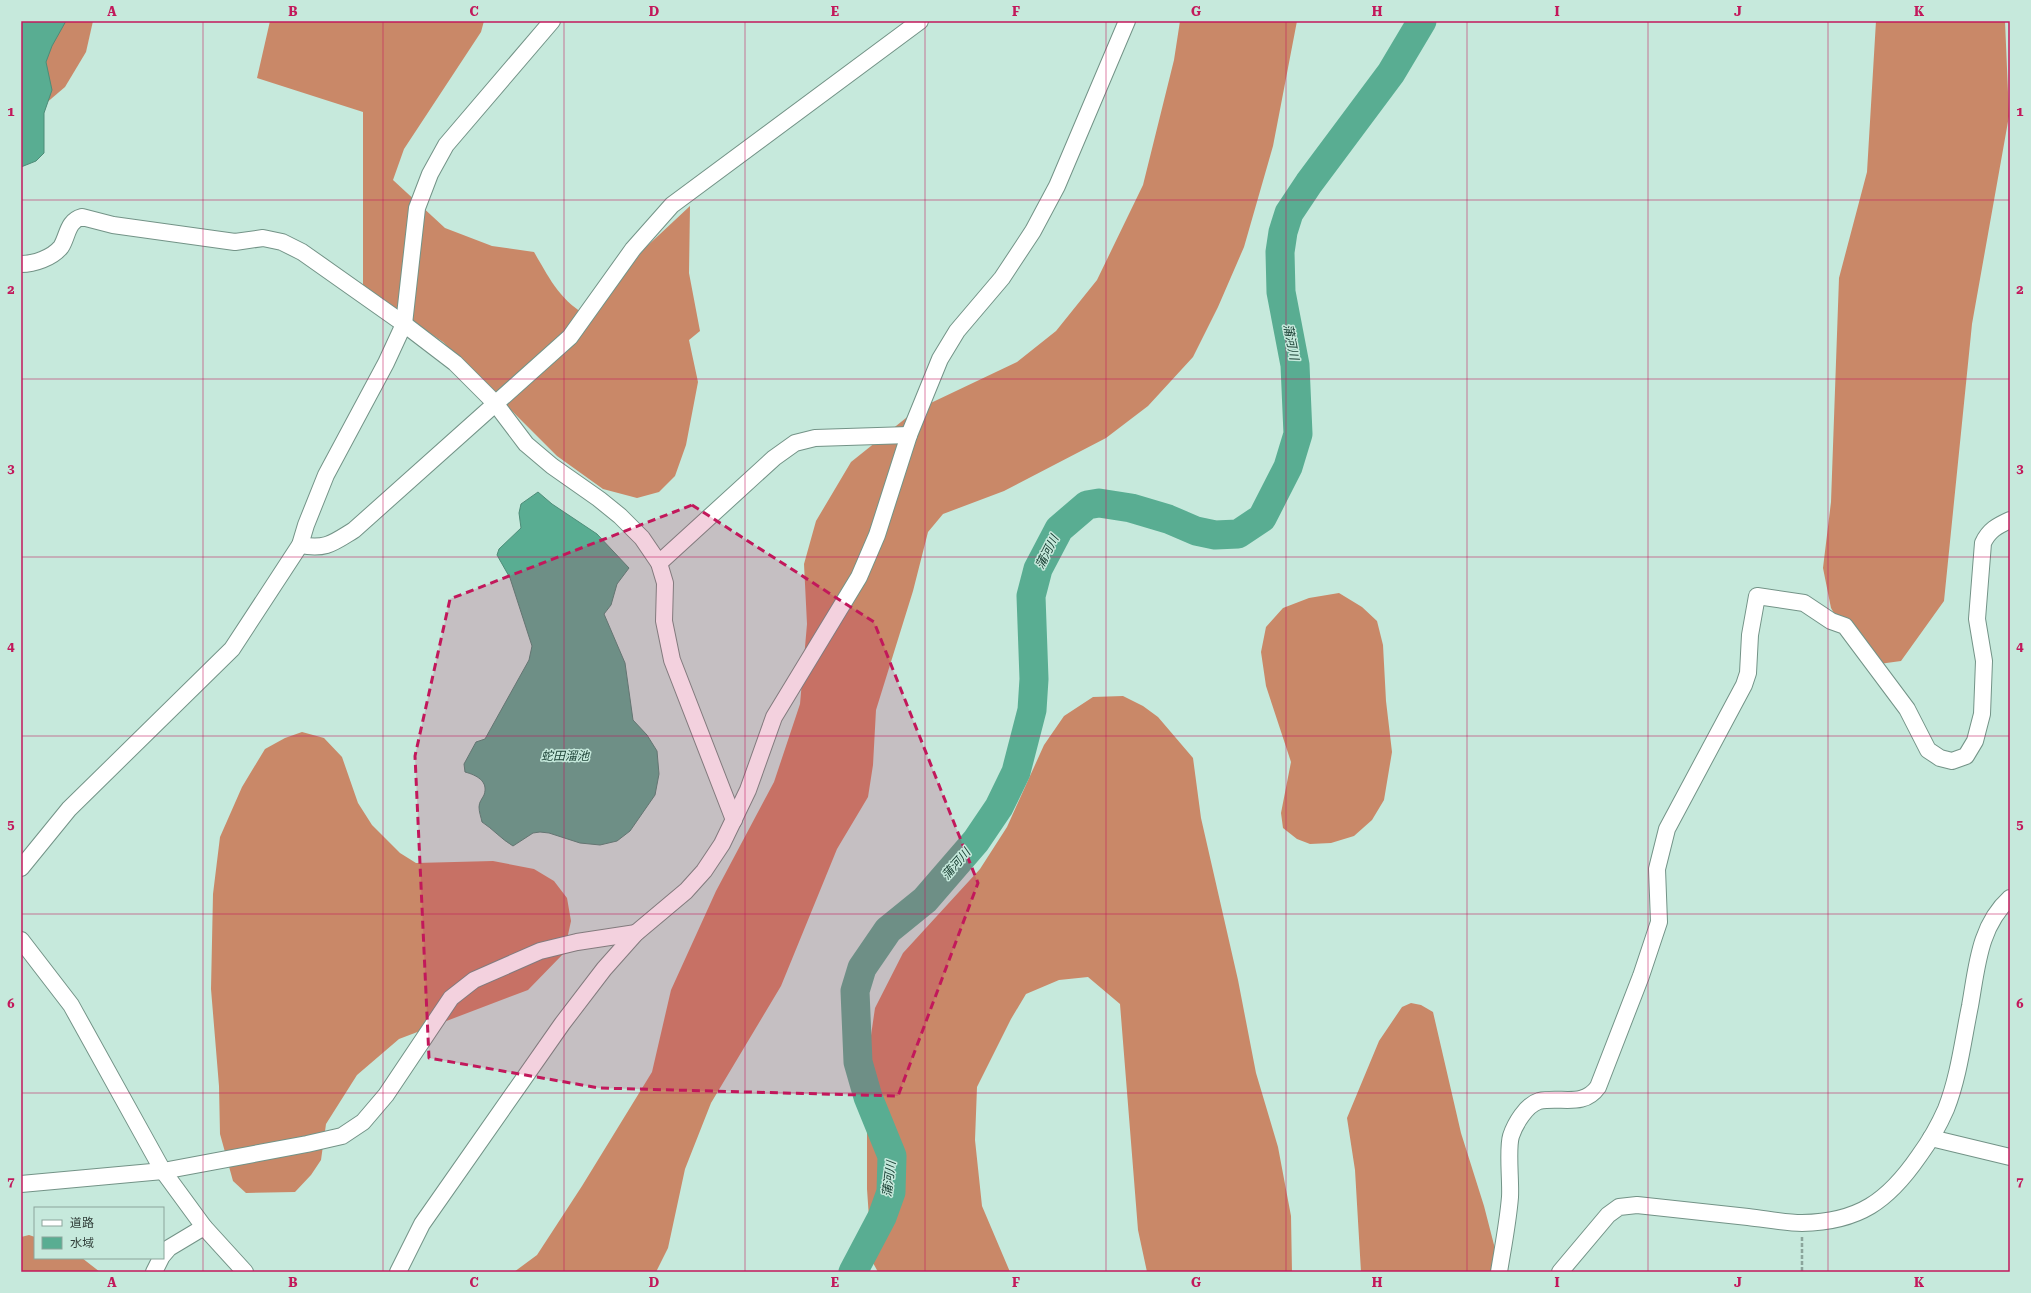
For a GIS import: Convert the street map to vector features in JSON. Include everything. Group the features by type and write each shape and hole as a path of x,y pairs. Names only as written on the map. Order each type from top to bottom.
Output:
{"street":[{"path":"21,868 69,809 232,649 300,545 306,525 326,475 386,363 404,324 417,208 430,174 446,146 552,21"},
{"path":"300,545 316,548 333,543 354,530 570,337 634,249 672,205 920,21"},
{"path":"398,1272 422,1224 604,968 636,933 686,891 704,871 722,844 748,790 774,717 858,577 877,535 909,435 940,359 957,332 1002,278 1033,232 1057,186 1127,21"},
{"path":"21,264 29,264 53,254 61,247 71,223 82,217 113,225 235,242 263,238 282,242 302,252 404,324 455,363 495,403 526,444 552,466 599,499 620,516 642,538 659,563 665,583 664,621 672,660 734,820"},
{"path":"659,563 774,458 795,443 815,438 909,435"},
{"path":"1499,1272 1510,1196 1511,1136 1519,1120 1529,1106 1539,1101 1584,1099 1594,1093 1598,1087 1641,976 1659,922 1657,869 1666,829 1699,771 1744,685 1748,673 1750,635 1757,596 1804,603 1831,621 1845,626 1907,710 1928,750 1940,758 1952,761 1966,756 1975,742 1982,714 1984,661 1977,619 1983,543 1986,535 1994,527 2010,520"},
{"path":"1560,1272 1608,1215 1619,1207 1637,1205 1802,1223 1844,1218 1866,1209 1885,1198 1903,1179 1932,1138 1946,1109 1956,1078 1976,963 1988,928 1998,909 2010,898"},
{"path":"21,1184 163,1171 342,1136 363,1122 386,1095 451,998 474,980 540,951 577,942 636,933"},
{"path":"21,940 71,1005 163,1171 204,1228 245,1272"},
{"path":"1932,1138 2010,1157"},
{"path":"164,1254 169,1248 204,1228"},
{"path":"154,1272 160,1259"}],"path":[{"path":"1802,1223 1802,1272"}],"highlighted area":[{"path":"692,505 874,622 978,883 898,1096 599,1088 429,1058 415,756 450,599"}],"shaded area":[{"path":"21,21 93,21 86,52 65,87 38,110 21,113"},
{"path":"270,21 484,21 481,32 404,149 393,180 445,228 492,246 534,252 557,290 571,305 591,318 644,249 690,206 689,273 700,331 689,340 698,382 686,445 675,476 659,492 637,498 603,489 557,456 443,342 363,288 363,112 257,78"},
{"path":"1180,21 1297,21 1273,146 1244,247 1218,307 1193,357 1148,406 1106,438 1004,491 943,514 928,532 913,591 876,710 873,765 868,797 837,849 781,986 711,1103 685,1169 668,1248 656,1272 514,1272 537,1255 582,1186 652,1072 671,990 716,891 774,782 800,704 807,624 804,564 816,521 851,462 916,410 1017,362 1056,331 1097,280 1143,185 1174,60"},
{"path":"1876,21 2005,21 2009,116 1972,324 1944,601 1901,661 1879,664 1848,637 1831,608 1823,568 1831,502 1839,278 1867,172"},
{"path":"1339,593 1362,607 1377,621 1383,645 1386,701 1392,752 1384,800 1372,820 1354,836 1331,843 1310,844 1297,839 1283,828 1281,813 1291,762 1266,686 1261,652 1266,627 1283,608 1309,598"},
{"path":"1123,696 1143,706 1158,717 1193,758 1201,818 1238,980 1256,1073 1278,1147 1291,1216 1292,1272 1147,1272 1138,1230 1120,1004 1088,977 1059,980 1026,994 1011,1019 977,1087 975,1140 982,1206 1010,1272 878,1272 872,1261 867,1189 867,1063 875,1008 903,953 980,869 1007,827 1044,745 1064,716 1093,697"},
{"path":"302,732 324,738 342,757 358,803 372,825 400,853 416,863 493,861 534,869 554,881 567,898 571,921 564,953 528,990 399,1039 357,1075 326,1124 321,1160 311,1175 295,1192 246,1193 233,1181 220,1134 219,1086 211,989 213,894 220,837 242,787 265,749 285,738"},
{"path":"1411,1003 1421,1005 1433,1012 1461,1133 1484,1206 1501,1272 1361,1272 1355,1170 1347,1118 1379,1041 1402,1007"},
{"path":"29,1235 34,1237 34,1259 83,1259 100,1272 21,1272 21,1237"}],"water":[{"path":"21,21 66,21 52,46 46,62 52,90 44,113 44,153 36,161 21,167"},
{"name":"蛇田溜池","path":"538,492 552,504 597,534 629,568 617,584 611,605 604,614 625,663 633,720 647,735 657,751 659,774 655,795 630,831 617,841 600,845 580,843 549,833 540,832 533,833 513,846 482,822 479,805 484,795 485,786 480,779 465,772 464,764 476,742 485,739 529,660 532,646 510,578 497,555 499,549 521,528 519,513 521,504"}],"waterway":[{"name":"蒲河川","path":"853,1272 882,1217 891,1192 892,1156 868,1097 858,1062 855,991 862,968 888,930 925,900 976,841 999,807 1016,772 1032,710 1034,679 1031,596 1038,569 1059,529 1087,505 1099,503 1131,508 1168,519 1196,531 1215,535 1238,534 1262,518 1288,467 1298,434 1295,365 1281,292 1280,252 1283,232 1289,213 1309,183 1391,73 1422,21"}]}
